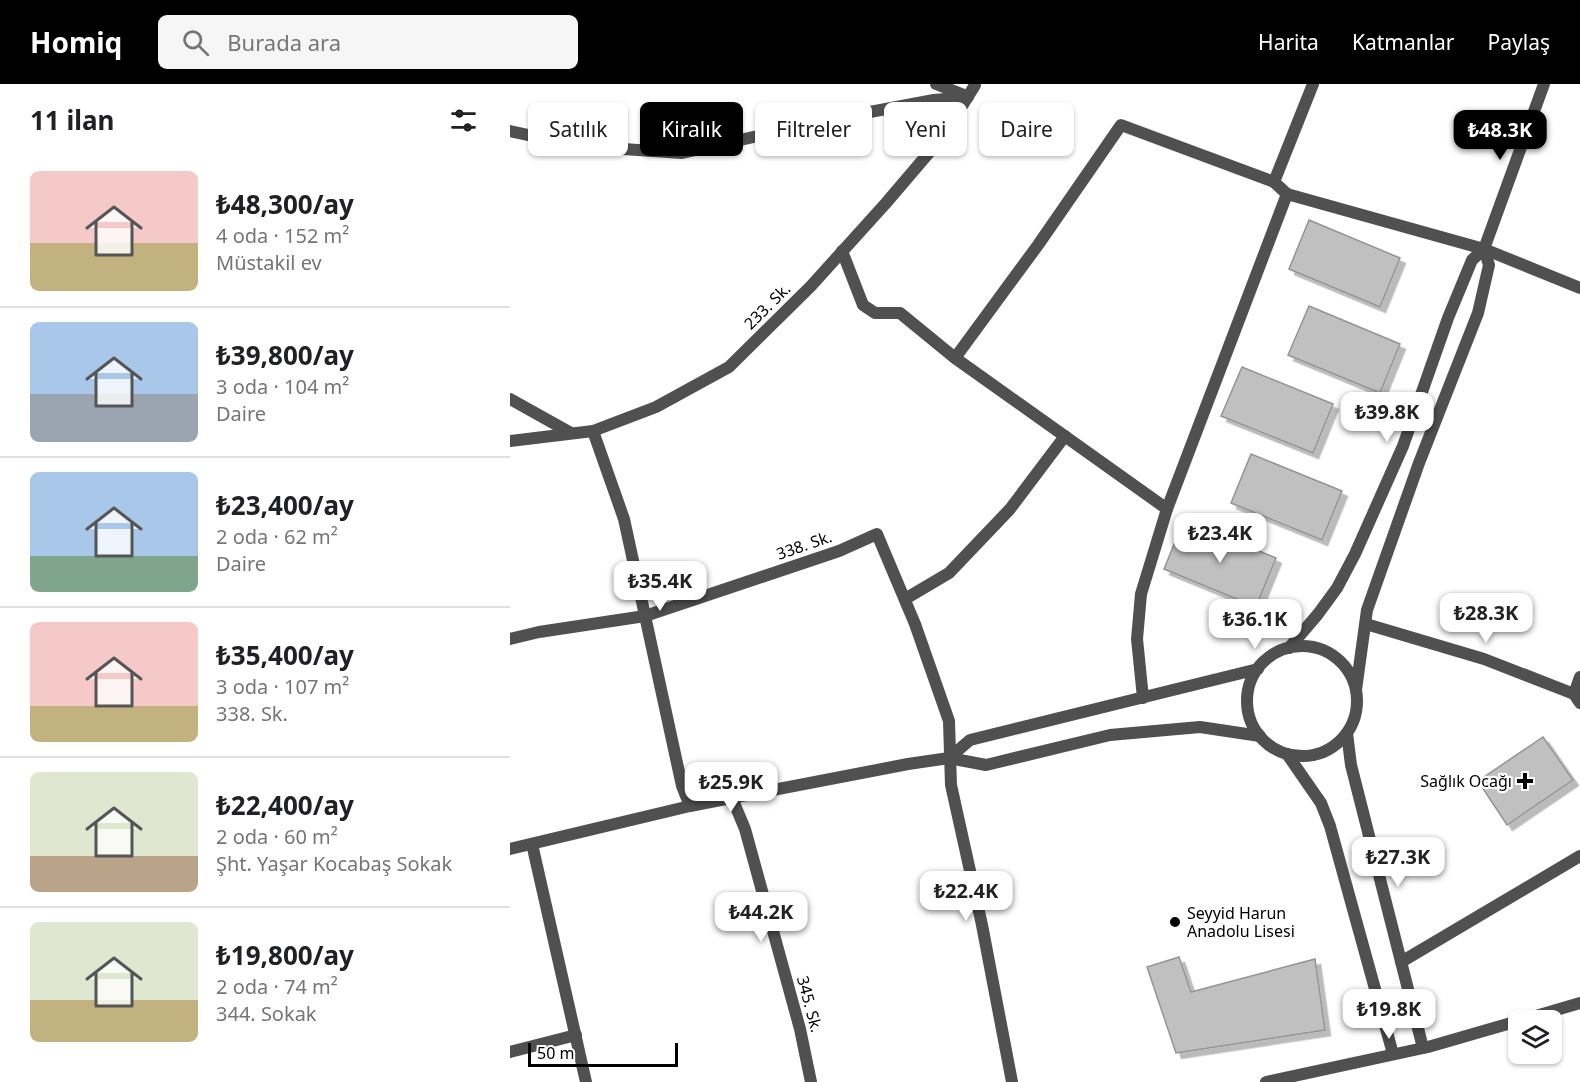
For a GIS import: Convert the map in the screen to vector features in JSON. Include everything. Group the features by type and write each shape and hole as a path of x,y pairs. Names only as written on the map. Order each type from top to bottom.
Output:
{"street":[{"path":"936,84 968,97"},
{"name":"233. Sk.","path":"510,441 593,431 656,407 729,367 811,286 944,135 976,84"},
{"path":"1274,182 1313,84"},
{"path":"1289,648 1324,606 1355,554 1403,446 1472,260 1484,249 1544,84"},
{"path":"510,131 579,146 682,153 854,115 934,100 968,97"},
{"path":"955,358 1038,245 1121,125 1274,182 1287,194 1484,249 1580,288"},
{"path":"1143,698 1137,639 1141,594 1167,509 1287,194"},
{"path":"1356,690 1348,670 1332,655 1311,647 1289,648 1269,657 1258,669 1250,684 1247,706 1260,736 1268,744 1287,754 1299,756 1320,753 1330,748 1347,733 1356,712 1356,690 1367,610 1419,463 1478,313 1490,265 1484,249"},
{"path":"842,251 863,305 875,313 900,314 955,358 1167,509"},
{"path":"510,399 571,433"},
{"path":"593,431 624,519 682,786 690,806"},
{"path":"904,599 949,573 1010,509 1065,436"},
{"name":"338. Sk.","path":"510,639 538,632 645,616 839,551 877,534 915,624 949,721 951,785 982,925 1012,1082"},
{"path":"1366,624 1484,659 1577,699 1580,677"},
{"path":"949,759 970,740 1258,669"},
{"path":"510,849 690,806 908,764 949,759 987,765 1110,735 1200,728 1260,736"},
{"path":"1347,733 1351,765 1423,1048"},
{"path":"1287,754 1321,803 1330,826 1393,1054"},
{"name":"345. Sk.","path":"732,798 746,829 812,1082"},
{"path":"531,843 586,1082"},
{"path":"1401,962 1580,856"},
{"path":"1557,1010 1580,1003"},
{"path":"1266,1082 1423,1048 1508,1024"},
{"path":"510,1053 576,1035"}],"building":[{"path":"1309,220 1400,258 1380,307 1289,269"},
{"path":"1309,306 1400,344 1380,393 1288,355"},
{"path":"1242,367 1333,404 1313,453 1221,416"},
{"path":"1251,454 1342,491 1322,540 1231,503"},
{"path":"1184,520 1276,558 1256,607 1164,569"},
{"name":"Sağlık Ocağı","path":"1543,737 1573,780 1507,825 1478,781"},
{"name":"Seyyid Harun Anadolu Lisesi","path":"1179,957 1191,992 1315,959 1325,1030 1176,1053 1147,967"}],"place":[{"name":"Sağlık Ocağı","path":"1525,781"},
{"name":"Seyyid Harun Anadolu Lisesi","path":"1175,922"}]}
